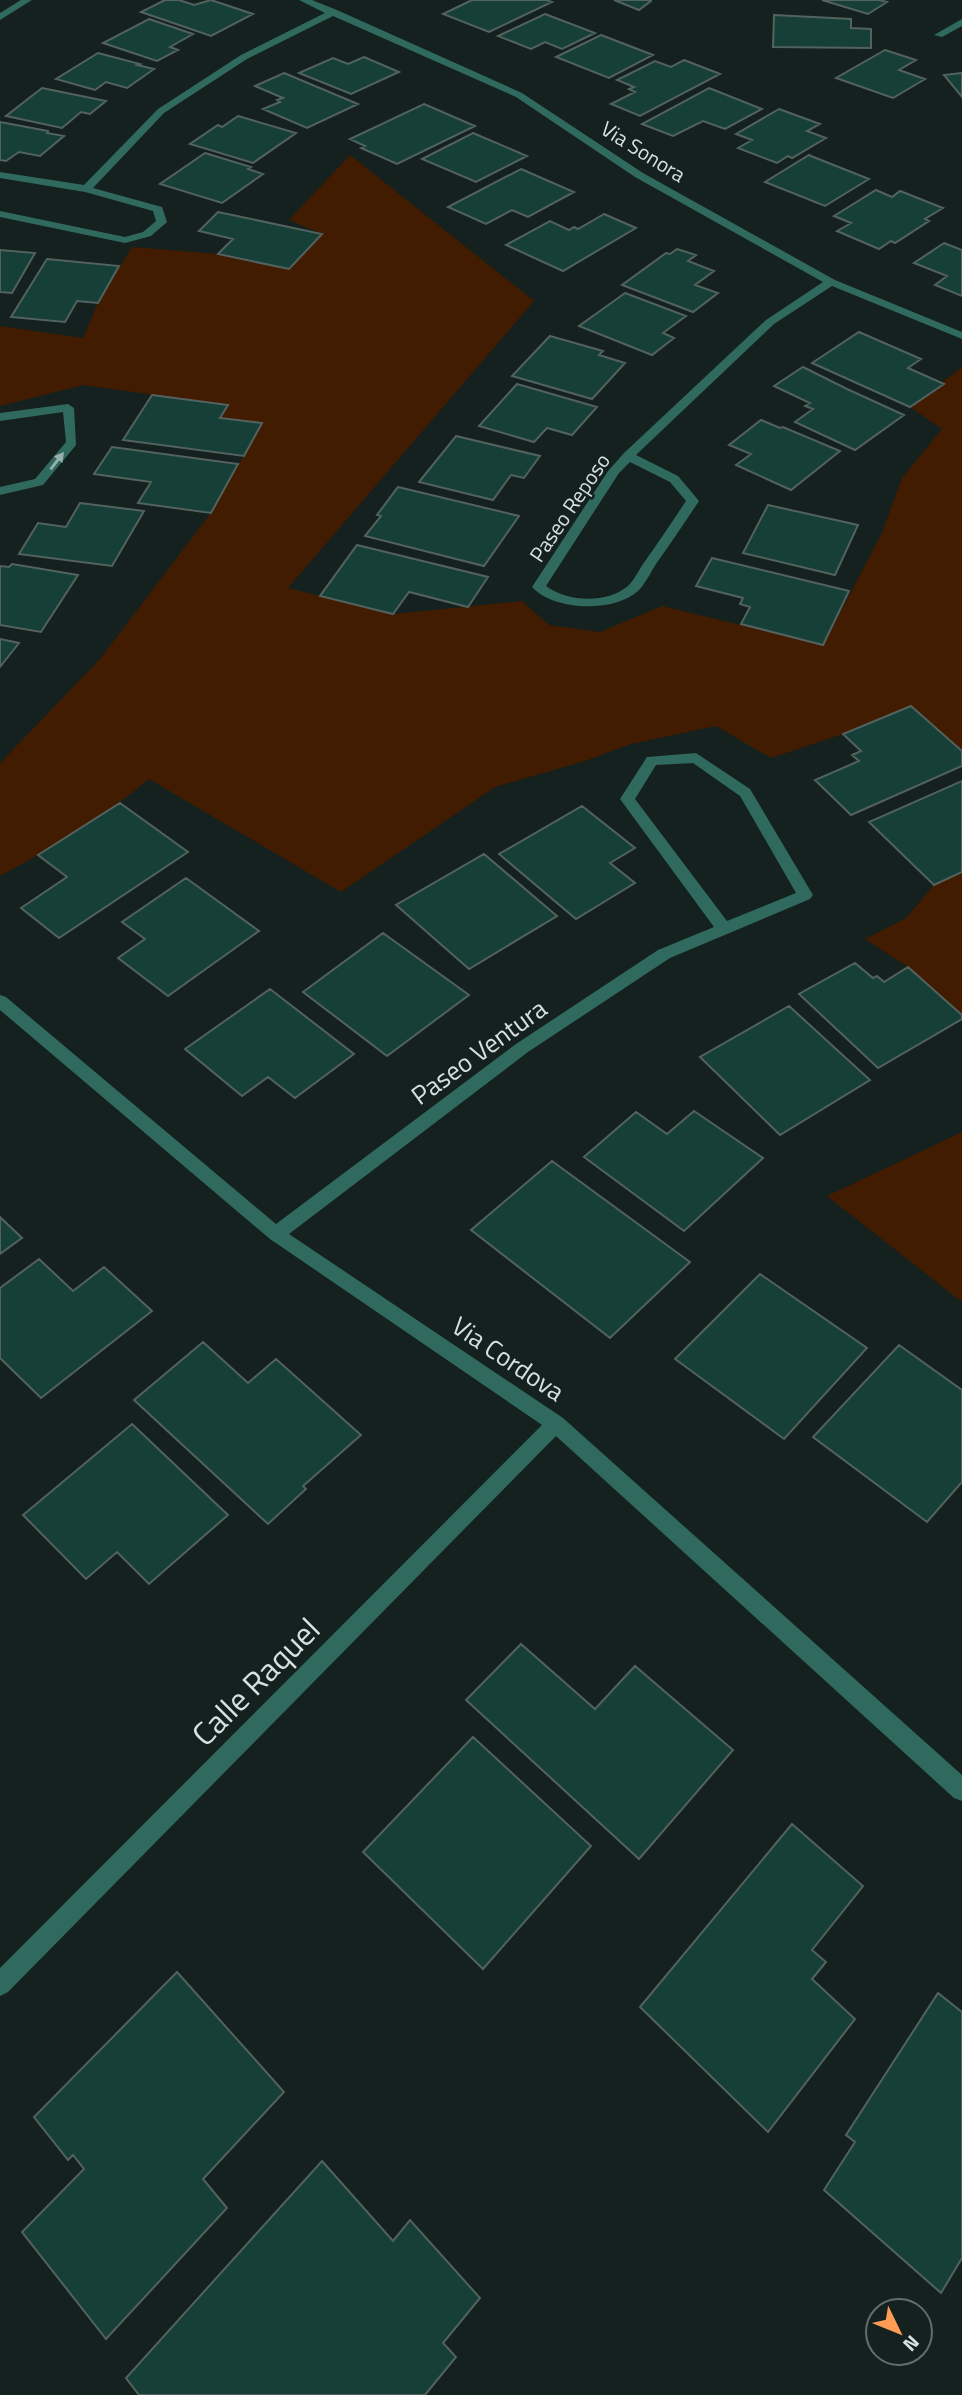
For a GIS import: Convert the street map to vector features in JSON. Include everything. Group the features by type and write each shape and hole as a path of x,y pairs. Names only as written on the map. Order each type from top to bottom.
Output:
{"street":[{"path":"0,17 27,0"},
{"name":"Via Sonora","path":"304,0 519,95 639,175 831,282 962,336"},
{"path":"86,189 161,111 244,57 334,12"},
{"path":"939,35 962,22"},
{"path":"0,176 86,189 158,209 162,222 147,234 125,240 0,214"},
{"name":"Paseo Reposo","path":"628,456 674,479 693,501 633,588 622,596 609,601 586,602 549,596 540,587 614,471 628,456 770,322 831,282"},
{"path":"0,417 68,408 72,442 40,482 0,491"},
{"name":"Paseo Ventura","path":"276,1234 522,1048 664,954 724,929 805,895 746,793 696,758 652,760 627,799 724,929"},
{"name":"Via Cordova","path":"0,1001 276,1234 556,1424 962,1790"},
{"name":"Calle Raquel","path":"0,1984 556,1424"}],"shaded area":[{"path":"350,155 534,301 288,588 393,614 522,601 549,625 600,632 662,606 823,645 882,533 902,478 942,429 910,407 962,367 962,751 910,706 843,734 771,758 716,726 631,744 585,761 495,787 341,892 149,779 77,831 0,876 0,763 99,660 211,513 262,424 220,418 228,405 83,385 0,406 0,326 83,338 98,303 132,247 218,254 289,269 322,234 289,220"},
{"path":"962,872 962,1015 908,967 865,939 906,918 934,885"},
{"path":"962,1132 962,1302 827,1196"}],"building":[{"path":"165,0 179,0 194,5 211,0 253,14 211,36 141,12"},
{"path":"472,0 552,2 489,32 443,14"},
{"path":"614,0 651,0 651,1 639,10"},
{"path":"822,0 879,0 887,2 868,14"},
{"path":"545,14 595,33 562,49 545,42 531,49 498,36"},
{"path":"774,15 851,19 851,28 871,29 871,48 773,47"},
{"path":"149,19 193,34 170,47 178,50 157,61 103,43"},
{"path":"601,35 653,55 609,78 556,57"},
{"path":"885,50 916,60 899,70 925,79 893,98 836,78"},
{"path":"98,53 154,69 127,88 106,82 95,90 56,79"},
{"path":"364,57 399,72 351,94 299,73 333,58 348,64"},
{"path":"684,60 720,74 640,116 611,104 635,92 629,89 634,87 617,80 655,61 671,67"},
{"path":"284,73 358,104 307,128 263,109 283,98 255,86"},
{"path":"962,73 962,97 944,75"},
{"path":"42,88 106,101 90,114 81,112 62,128 6,116"},
{"path":"709,88 762,109 725,129 703,121 673,136 642,124"},
{"path":"424,104 475,126 397,164 361,148 365,146 350,139"},
{"path":"779,109 820,124 807,131 826,138 792,158 788,156 777,163 738,148 752,140 736,134"},
{"path":"238,116 296,133 253,163 190,144 218,125 222,127"},
{"path":"0,122 64,136 40,156 19,152 6,161 0,160"},
{"path":"473,133 527,156 476,182 422,159"},
{"path":"205,153 251,167 248,169 263,174 222,203 160,184"},
{"path":"809,155 869,179 825,206 765,182"},
{"path":"521,169 574,192 528,217 512,210 486,224 448,207"},
{"path":"876,190 892,197 900,191 943,208 925,219 929,221 895,243 891,241 879,249 837,231 851,223 834,216"},
{"path":"218,212 322,234 289,269 218,254 233,239 199,231"},
{"path":"604,214 636,228 563,271 506,245 550,221 569,230 574,227 578,229"},
{"path":"944,243 962,250 962,296 935,285 947,276 914,263"},
{"path":"677,249 696,255 688,261 714,271 695,285 718,293 693,312 622,285 666,253 670,254"},
{"path":"0,250 35,253 12,293 0,292"},
{"path":"47,259 119,266 98,303 77,301 65,322 11,317"},
{"path":"625,293 686,316 663,333 674,338 652,355 579,326"},
{"path":"859,332 921,359 908,368 944,384 910,407 812,363"},
{"path":"550,336 603,351 599,355 625,363 592,399 512,376"},
{"path":"803,367 904,415 855,450 795,422 813,409 805,406 810,403 774,386"},
{"path":"517,384 597,407 572,435 547,428 534,442 479,426"},
{"path":"152,395 228,405 220,418 262,423 244,456 123,440"},
{"path":"761,420 840,451 791,490 736,465 751,454 729,445"},
{"path":"456,436 540,456 524,478 511,475 493,500 419,482"},
{"path":"112,447 238,464 211,513 138,503 151,482 94,474"},
{"path":"398,487 519,516 484,566 365,536"},
{"path":"80,503 144,511 112,566 19,554 38,523 66,527"},
{"path":"768,505 858,525 835,575 743,553"},
{"path":"357,545 488,577 468,607 409,592 393,614 320,596"},
{"path":"712,558 849,591 823,645 741,624 750,607 740,604 743,598 696,586"},
{"path":"12,564 78,575 41,632 0,625 0,566 9,567"},
{"path":"0,639 19,643 0,667"},
{"path":"911,706 962,751 962,766 851,815 815,780 859,761 852,755 861,751 843,734"},
{"path":"962,781 962,872 934,885 869,822"},
{"path":"120,803 188,852 59,938 21,908 67,877 38,855"},
{"path":"582,806 635,848 610,863 635,883 576,919 499,854"},
{"path":"484,854 557,916 469,969 396,905"},
{"path":"186,878 259,931 168,996 118,958 145,939 122,922"},
{"path":"383,933 469,995 387,1056 303,992"},
{"path":"855,963 873,978 877,976 884,982 908,967 962,1015 962,1019 878,1068 799,994"},
{"path":"270,989 354,1054 295,1098 268,1077 242,1096 185,1049"},
{"path":"789,1006 870,1080 780,1135 700,1057"},
{"path":"694,1111 763,1158 684,1231 584,1157 636,1112 667,1134"},
{"path":"552,1161 690,1262 610,1338 471,1230"},
{"path":"0,1217 22,1238 0,1254"},
{"path":"39,1259 73,1291 104,1267 152,1311 41,1398 0,1358 0,1288"},
{"path":"760,1274 867,1348 784,1439 675,1359"},
{"path":"203,1342 248,1383 276,1359 361,1435 303,1486 306,1489 268,1524 134,1400"},
{"path":"899,1345 962,1390 962,1482 927,1522 813,1437"},
{"path":"132,1424 228,1515 149,1584 117,1552 86,1579 23,1515"},
{"path":"521,1644 595,1709 635,1666 733,1750 639,1859 466,1700"},
{"path":"473,1737 591,1846 483,1969 363,1852"},
{"path":"792,1824 863,1886 812,1950 826,1962 812,1979 855,2019 768,2132 640,2007"},
{"path":"177,1972 284,2092 203,2179 227,2208 106,2339 22,2232 84,2169 73,2155 68,2160 34,2117"},
{"path":"938,1993 962,2012 962,2258 941,2293 824,2190 855,2142 846,2135"},
{"path":"322,2161 393,2241 410,2220 480,2298 443,2343 456,2357 425,2395 139,2395 126,2378"}]}
